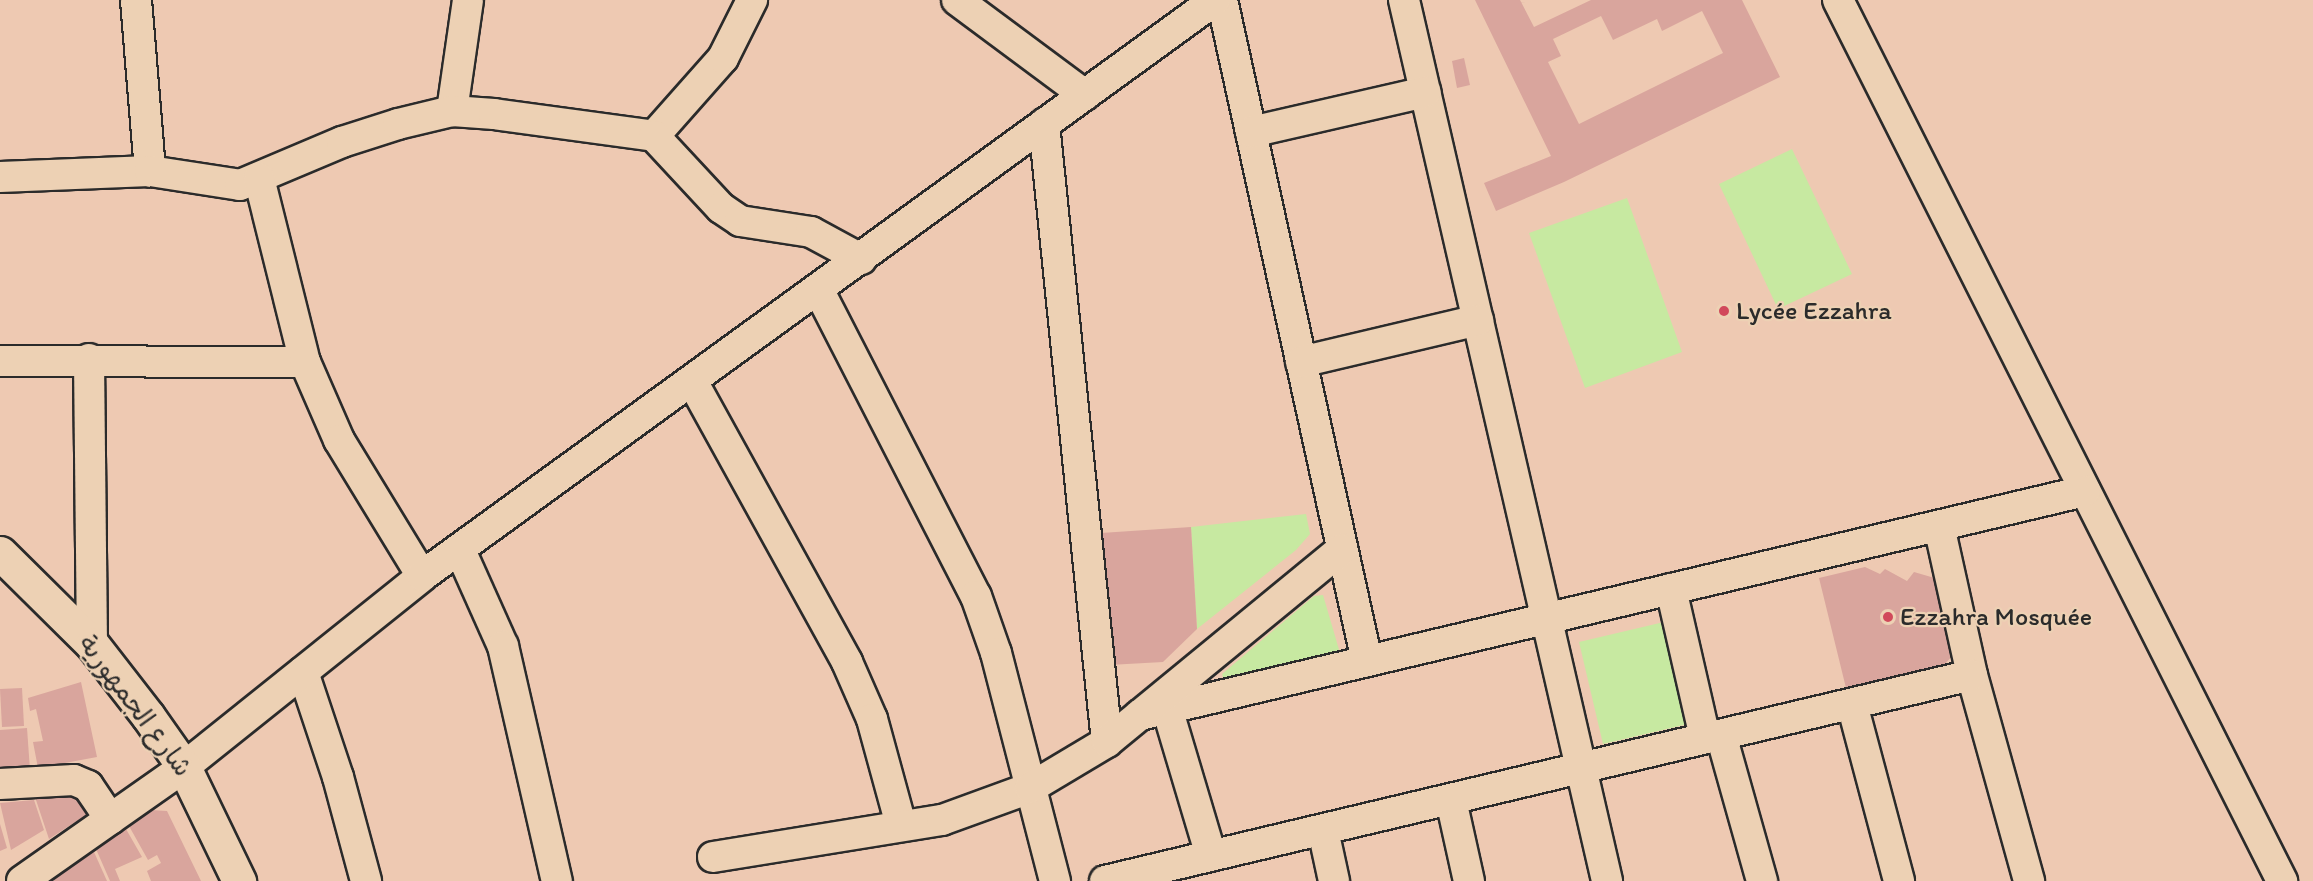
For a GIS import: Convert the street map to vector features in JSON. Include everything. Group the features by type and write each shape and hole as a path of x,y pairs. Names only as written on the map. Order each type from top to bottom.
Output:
{"main road":[{"name":"شارع الجمهورية","path":"0,553 92,644 184,767 239,881"}],"street":[{"path":"136,0 150,171"},
{"path":"452,111 468,0"},
{"path":"654,136 723,58 752,0"},
{"path":"957,0 1085,95"},
{"path":"22,881 184,767 422,576 819,291 1215,0"},
{"path":"1222,0 1367,661"},
{"path":"1404,0 1607,881"},
{"path":"1838,0 2282,881"},
{"path":"1251,132 1425,92"},
{"path":"0,177 150,171 218,184 240,185 342,142 452,111 654,136 721,208 740,221 812,232 861,260"},
{"path":"1044,124 1107,742"},
{"path":"259,178 305,362 339,440 422,576"},
{"path":"819,291 976,596 996,652 1055,881"},
{"path":"1301,362 1478,320"},
{"path":"89,359 92,644"},
{"path":"0,360 305,362"},
{"path":"692,381 847,662 872,719 901,825"},
{"path":"1154,711 2085,492"},
{"path":"1939,526 1972,675 2029,881"},
{"path":"713,857 942,820 1030,788 1154,711 1342,549"},
{"path":"460,550 503,646 556,881"},
{"path":"1671,589 1713,736 1762,881"},
{"path":"303,672 338,777 366,881"},
{"path":"1105,881 1200,866 1323,830 1972,675"},
{"path":"1852,704 1899,881"},
{"path":"1154,711 1200,866"},
{"path":"0,784 74,780 88,786 110,819"},
{"path":"1451,800 1469,881"},
{"path":"1323,830 1334,881"}],"green space":[{"path":"1792,149 1852,274 1778,309 1719,184"},
{"path":"1627,198 1682,352 1585,388 1529,233"},
{"path":"1306,514 1310,534 1296,550 1197,629 1191,527"},
{"path":"1323,595 1340,653 1224,682 1222,674 1314,596"},
{"path":"1664,622 1688,724 1603,744 1579,642"}],"building":[{"path":"1475,0 1520,0 1534,27 1591,0 1742,0 1780,77 1564,182 1496,211 1484,183 1551,156","holes":["1702,11 1723,53 1579,124 1548,62 1561,56 1553,39 1601,16 1613,40 1657,19 1662,31"]},
{"path":"1464,58 1470,85 1457,88 1452,61"},
{"path":"1191,527 1197,629 1163,662 1109,665 1101,533"},
{"name":"Ezzahra Mosquée","path":"1865,567 1880,574 1885,569 1907,581 1914,572 1938,579 1955,653 1942,667 1846,688 1819,578"},
{"path":"81,682 97,757 38,768 33,742 43,741 36,709 30,711 28,698"},
{"path":"22,688 24,726 2,727 0,689"},
{"path":"27,728 30,770 0,773 0,730"},
{"path":"33,791 79,791 89,813 49,839"},
{"path":"34,800 44,830 11,850 0,803"},
{"path":"151,810 167,811 201,881 151,881 147,871 161,863 157,855 148,860 129,826"},
{"path":"0,824 7,848 0,851"},
{"path":"126,829 142,857 115,869 120,881 110,881 96,849"},
{"path":"94,852 107,881 54,881 53,879"}],"place":[{"name":"Lycée Ezzahra","path":"1724,311"},
{"name":"Ezzahra Mosquée","path":"1888,617"}]}
